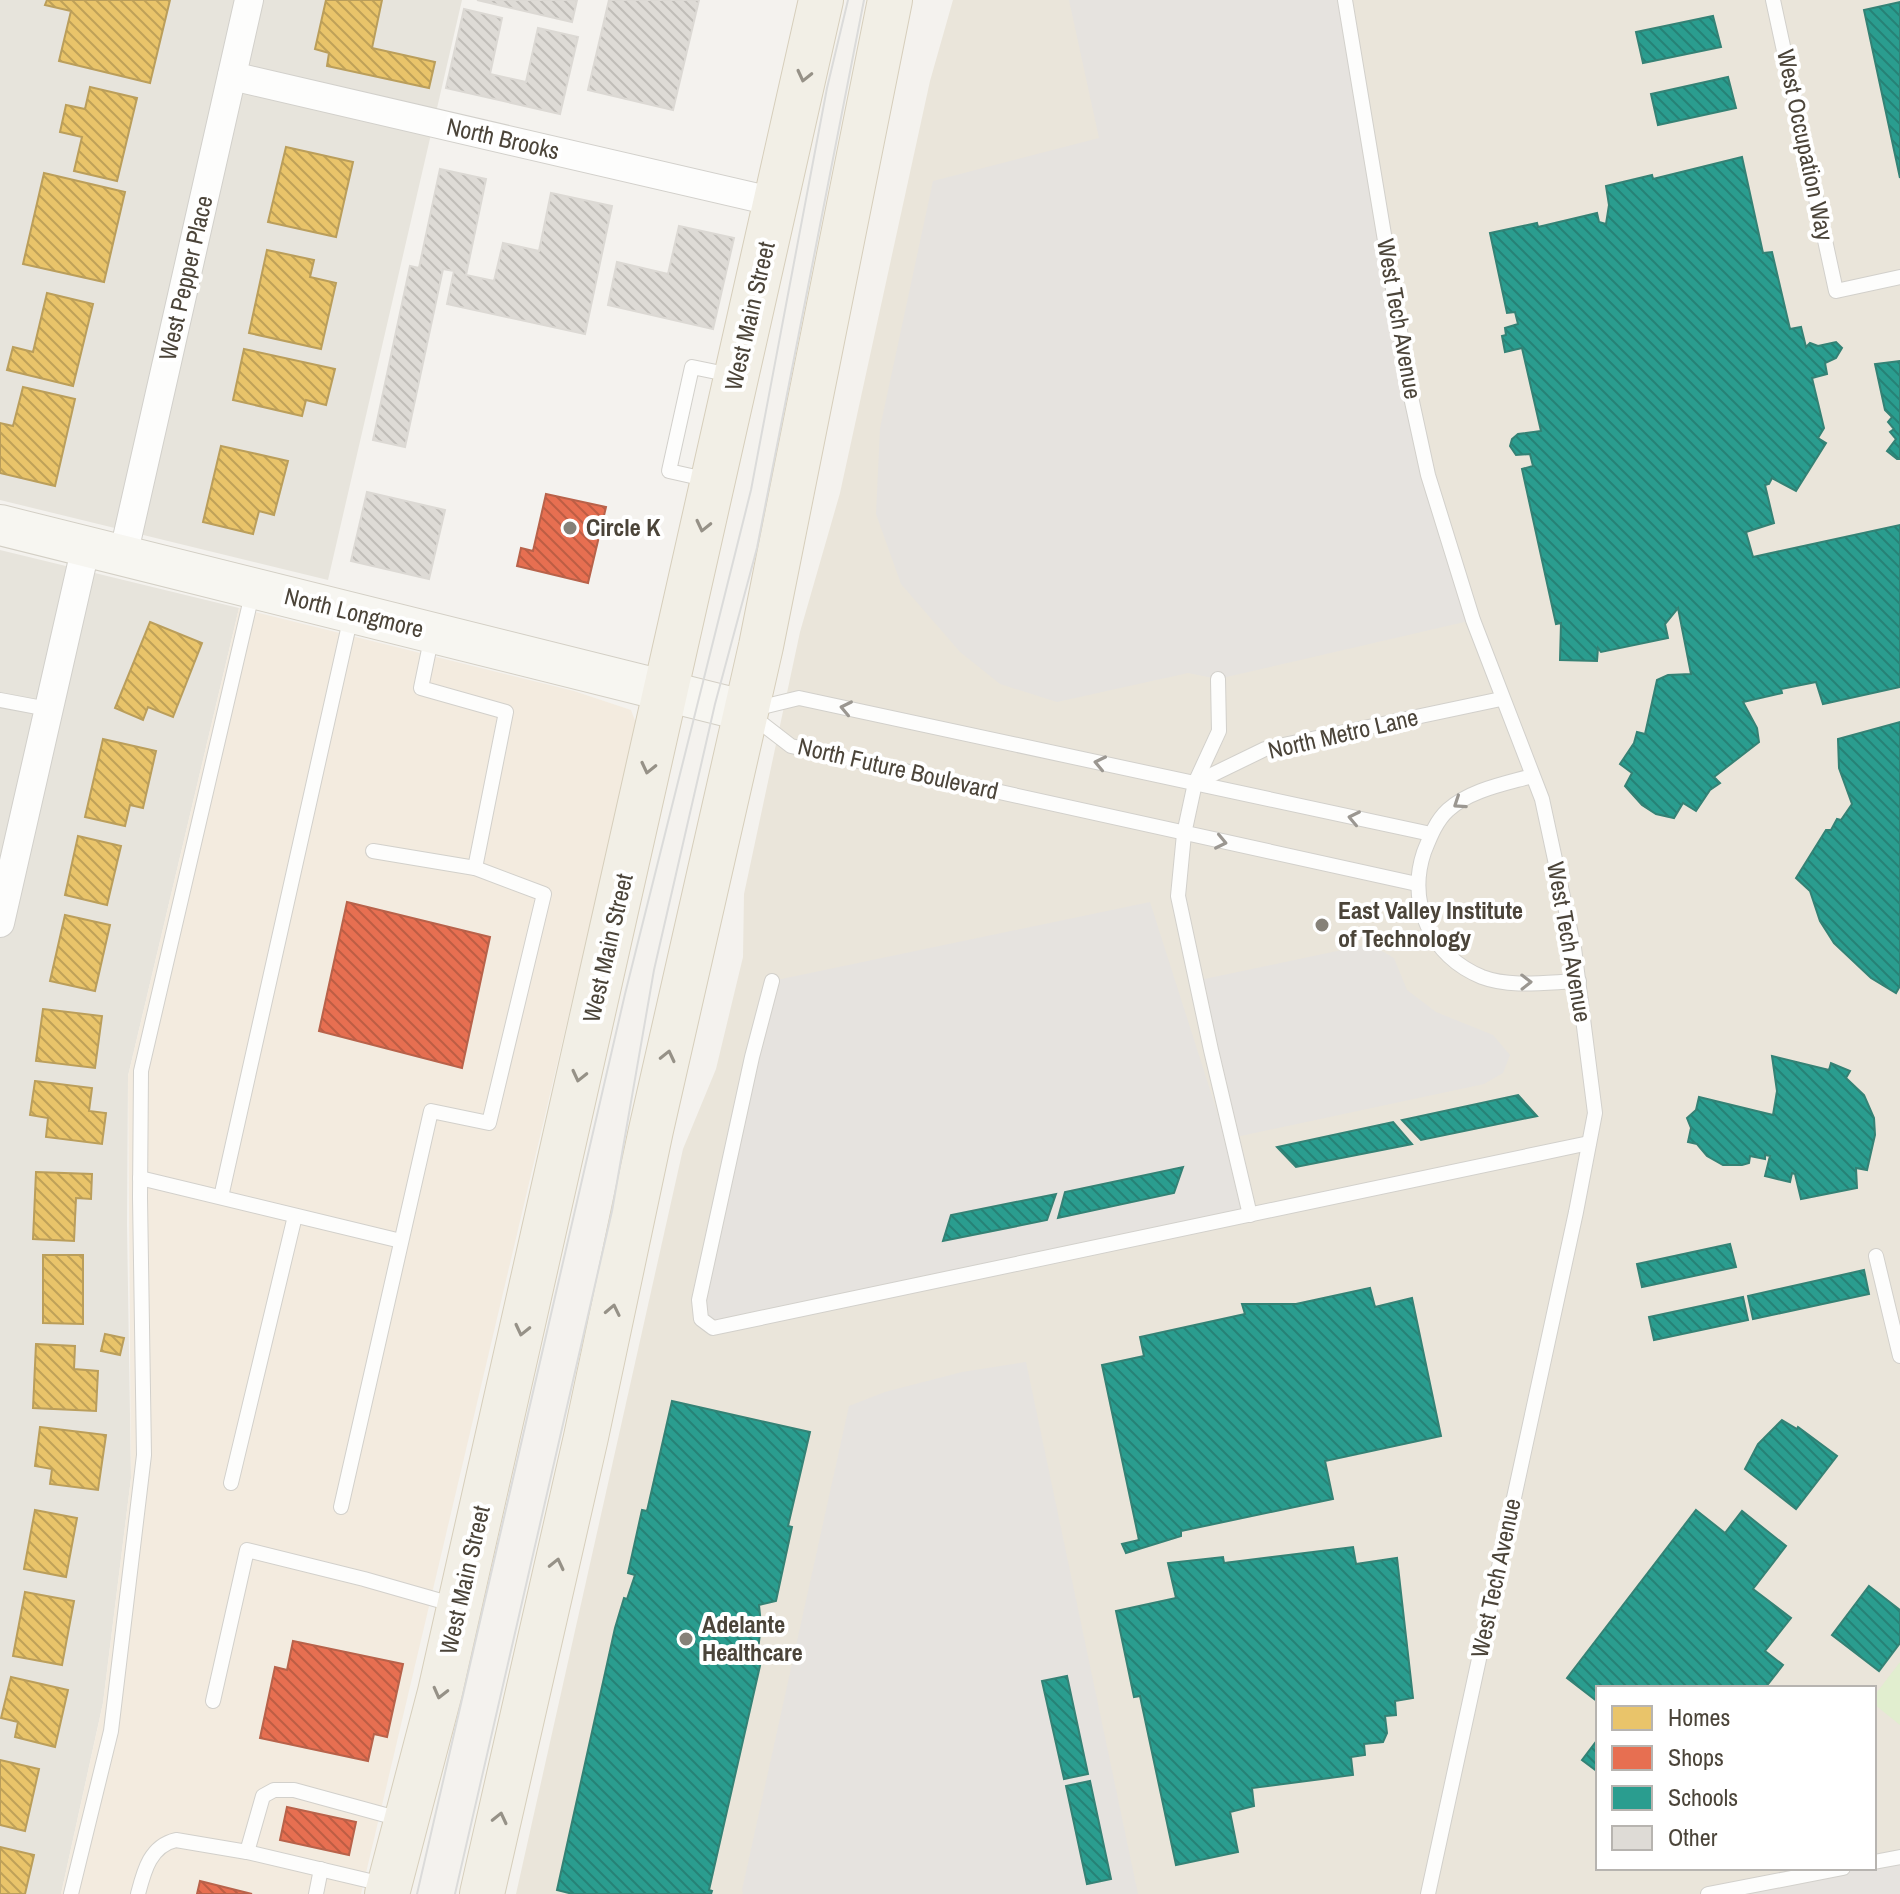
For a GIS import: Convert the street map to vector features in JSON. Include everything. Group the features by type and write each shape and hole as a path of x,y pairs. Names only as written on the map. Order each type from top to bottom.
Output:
{"main road":[{"name":"West Main Street","path":"388,1890 459,1606 821,0"},
{"path":"482,1894 586,1437 651,1130 726,706 761,646 890,0"}],"street":[{"name":"West Pepper Place","path":"0,923 48,709 105,551 232,76 249,0"},
{"name":"North Brooks","path":"232,76 775,202"},
{"name":"North Longmore","path":"0,525 726,706"}],"lane":[{"name":"West Tech Avenue","path":"1345,0 1421,444 1473,620 1542,799 1574,948 1595,1113 1428,1894"},
{"name":"West Occupation Way","path":"1773,0 1836,291 1900,277"},
{"path":"713,481 669,471 692,367 736,377"},
{"path":"71,1894 111,1731 144,1455 141,1071 253,588"},
{"path":"221,1197 351,612"},
{"path":"432,632 421,688 506,712 475,868"},
{"path":"1218,679 1219,731 1195,783 1184,834 1178,896 1250,1215"},
{"name":"North Future Boulevard","path":"726,706 799,698 1431,834"},
{"name":"North Metro Lane","path":"1195,783 1265,749 1501,699"},
{"path":"0,700 48,709"},
{"name":"North Future Boulevard","path":"726,706 791,746 1417,884"},
{"path":"1532,776 1469,795 1447,811 1431,834 1417,884 1421,914 1437,942 1457,964 1483,977 1511,982 1579,981"},
{"path":"341,1507 431,1111 489,1123 544,894 475,868 373,851"},
{"path":"772,981 752,1057 699,1300 701,1319 713,1328 1589,1143"},
{"path":"140,1178 401,1241"},
{"path":"231,1483 295,1216"},
{"path":"1876,1256 1900,1356"},
{"path":"213,1701 247,1550 459,1606"},
{"path":"247,1852 263,1796 274,1790 294,1790 406,1821"},
{"path":"138,1894 145,1869 157,1849 165,1842 176,1840 321,1869 388,1890"},
{"path":"1876,1862 1900,1857"},
{"path":"316,1894 321,1869"},
{"path":"1708,1894 1833,1870"}],"shaded area":[{"path":"0,0 462,0 328,580 0,500"},
{"name":"East Valley Institute of Technology","path":"953,0 1900,0 1900,1894 516,1894 683,1149 716,1069 743,957 744,894 800,632 840,493 930,81"},
{"path":"1069,0 1345,0 1421,444 1473,620 1218,679 1188,673 1057,702 1000,684 960,652 901,584 876,514 880,428 933,181 1099,138"},
{"path":"0,550 239,608 128,1076 131,1478 103,1703 61,1894 0,1894"},
{"path":"239,608 574,691 631,710 637,726 361,1894 61,1894 103,1703 131,1478 128,1076"},
{"path":"1150,902 1250,1215 713,1328 701,1319 772,981"},
{"path":"1370,944 1394,958 1407,990 1436,1012 1493,1035 1510,1055 1503,1073 1484,1084 1231,1138 1195,981"},
{"path":"1026,1362 1138,1894 743,1894 849,1406 885,1392 962,1372"},
{"path":"1900,1857 1900,1894 1713,1894 1835,1870 1876,1870 1876,1867"}],"green space":[{"path":"1900,1662 1900,1725 1876,1706 1876,1693"}],"building: Homes":[{"path":"47,0 170,0 150,83 59,61 71,11 45,5"},
{"path":"326,0 382,0 372,48 435,62 429,88 327,66 329,53 315,49"},
{"path":"90,87 137,98 117,181 74,171 82,137 60,132 66,105 85,109"},
{"path":"286,147 353,162 336,237 268,222"},
{"path":"44,173 125,192 104,282 23,264"},
{"path":"267,250 314,260 310,277 336,283 321,349 249,333"},
{"path":"47,293 93,304 73,386 7,370 13,347 33,352"},
{"path":"244,349 335,369 326,405 306,400 302,416 233,400"},
{"path":"23,387 75,399 55,486 0,473 0,423 13,426"},
{"path":"221,446 288,461 274,515 259,511 253,534 203,522"},
{"path":"150,622 202,643 173,717 148,707 143,720 115,708"},
{"path":"103,739 156,751 143,808 130,805 125,826 85,817"},
{"path":"78,836 121,846 107,905 65,895"},
{"path":"65,915 110,925 95,991 50,981"},
{"path":"43,1009 102,1016 95,1068 36,1061"},
{"path":"35,1081 92,1088 89,1111 106,1113 102,1144 46,1137 48,1118 30,1115"},
{"path":"36,1172 92,1174 91,1199 76,1198 74,1241 33,1239"},
{"path":"43,1255 83,1255 83,1324 43,1323"},
{"path":"105,1334 124,1338 120,1355 101,1351"},
{"path":"36,1344 75,1346 74,1369 98,1371 96,1411 33,1408"},
{"path":"40,1427 106,1435 98,1490 50,1484 52,1469 35,1466"},
{"path":"35,1510 77,1518 66,1577 24,1569"},
{"path":"25,1592 74,1601 62,1665 13,1656"},
{"path":"11,1677 68,1690 55,1747 15,1737 18,1722 1,1718"},
{"path":"0,1760 39,1769 25,1831 0,1825"},
{"path":"0,1847 34,1855 25,1894 0,1894"}],"building: Shops":[{"name":"Circle K","path":"546,494 606,507 588,583 517,566 521,548 533,551"},
{"path":"347,902 490,937 462,1068 319,1031"},
{"path":"293,1641 403,1664 387,1737 374,1734 368,1761 260,1738 275,1667 287,1670"},
{"path":"287,1807 356,1822 349,1855 280,1840"},
{"path":"200,1881 252,1894 197,1894"}],"building: Schools":[{"path":"1900,2 1900,178 1864,10"},
{"path":"1713,16 1721,47 1643,63 1636,32"},
{"path":"1728,77 1736,108 1658,125 1651,94"},
{"path":"1742,157 1763,253 1772,252 1790,329 1801,327 1806,347 1810,343 1818,346 1836,342 1842,348 1836,358 1825,363 1827,374 1812,378 1824,428 1818,438 1826,443 1796,491 1772,478 1765,485 1774,523 1746,532 1753,557 1900,525 1900,687 1823,704 1816,682 1781,689 1782,693 1743,702 1757,728 1759,742 1714,777 1720,783 1710,790 1696,811 1683,803 1674,818 1656,814 1642,805 1625,786 1632,773 1620,764 1634,743 1637,732 1645,734 1657,680 1668,675 1691,674 1678,608 1665,624 1668,638 1601,652 1598,648 1597,661 1560,660 1561,623 1556,624 1522,469 1533,466 1530,454 1516,455 1510,446 1518,434 1541,431 1522,348 1505,352 1502,336 1506,335 1505,328 1518,324 1515,312 1507,313 1490,233 1537,223 1538,227 1597,213 1599,222 1606,224 1609,205 1606,186 1652,175 1653,179"},
{"path":"1900,361 1900,459 1897,459 1887,451 1896,439 1890,432 1894,429 1888,422 1892,417 1885,410 1875,364"},
{"path":"1900,722 1900,986 1896,993 1871,978 1834,943 1820,921 1810,891 1796,878 1826,830 1831,830 1837,819 1841,820 1852,804 1839,768 1838,739"},
{"path":"1772,1056 1829,1070 1831,1063 1850,1071 1846,1078 1864,1095 1874,1118 1875,1135 1867,1170 1856,1168 1857,1188 1801,1199 1795,1174 1792,1173 1790,1182 1765,1176 1770,1156 1765,1155 1765,1159 1750,1156 1749,1163 1723,1165 1707,1156 1697,1144 1688,1142 1691,1128 1687,1118 1696,1110 1699,1097 1773,1115 1777,1091"},
{"path":"1518,1095 1537,1116 1421,1140 1402,1120"},
{"path":"1393,1122 1412,1144 1296,1167 1277,1147"},
{"path":"1183,1167 1174,1193 1058,1218 1065,1192"},
{"path":"1056,1194 1047,1220 943,1241 951,1215"},
{"path":"1730,1244 1736,1267 1642,1287 1637,1264"},
{"path":"1864,1270 1869,1294 1753,1319 1748,1296"},
{"path":"1370,1288 1375,1307 1412,1298 1441,1436 1325,1461 1333,1499 1181,1531 1181,1536 1126,1553 1122,1544 1139,1540 1102,1365 1144,1356 1140,1337 1245,1314 1242,1304 1296,1304"},
{"path":"1743,1297 1748,1320 1654,1340 1649,1317"},
{"name":"Adelante Healthcare","path":"672,1401 810,1432 788,1526 792,1527 776,1601 759,1605 761,1625 758,1650 770,1653 768,1658 762,1657 709,1890 711,1894 573,1894 557,1890 615,1628 635,1575 628,1573 642,1510 647,1511"},
{"path":"1782,1420 1798,1427 1837,1456 1796,1509 1745,1469 1758,1444"},
{"path":"1696,1510 1725,1533 1742,1511 1786,1546 1753,1589 1791,1618 1765,1651 1783,1665 1767,1686 1596,1686 1596,1700 1567,1678"},
{"path":"1353,1547 1356,1564 1397,1558 1413,1698 1395,1701 1396,1715 1385,1716 1387,1733 1383,1742 1364,1744 1365,1755 1351,1757 1353,1775 1252,1788 1254,1806 1230,1812 1238,1852 1176,1865 1140,1696 1134,1697 1116,1611 1176,1598 1168,1563 1223,1557 1224,1563"},
{"path":"1869,1586 1900,1610 1900,1643 1879,1671 1832,1635"},
{"path":"1067,1676 1088,1774 1064,1779 1042,1681"},
{"path":"1596,1742 1596,1770 1582,1760"},
{"path":"1090,1781 1111,1879 1087,1884 1066,1786"}],"building: Other":[{"path":"477,0 577,0 572,22"},
{"path":"609,0 699,0 673,110 588,90"},
{"path":"464,9 502,18 490,74 526,82 538,28 578,37 560,114 446,88"},
{"path":"440,169 486,179 466,275 494,281 503,243 539,251 551,193 612,206 585,334 447,304 454,271 443,269 405,447 373,440 410,266 419,268"},
{"path":"679,226 734,238 713,329 608,305 617,262 668,274"},
{"path":"367,492 445,510 429,579 351,561"}],"tram line":[{"path":"417,1894 625,994 751,490 827,88 848,0"},
{"path":"455,1894 612,1211 654,970 715,704 757,548 864,0"}],"place":[{"name":"Circle K","path":"570,528"},
{"name":"East Valley Institute of Technology","path":"1322,925"},
{"name":"Adelante Healthcare","path":"686,1639"}]}
